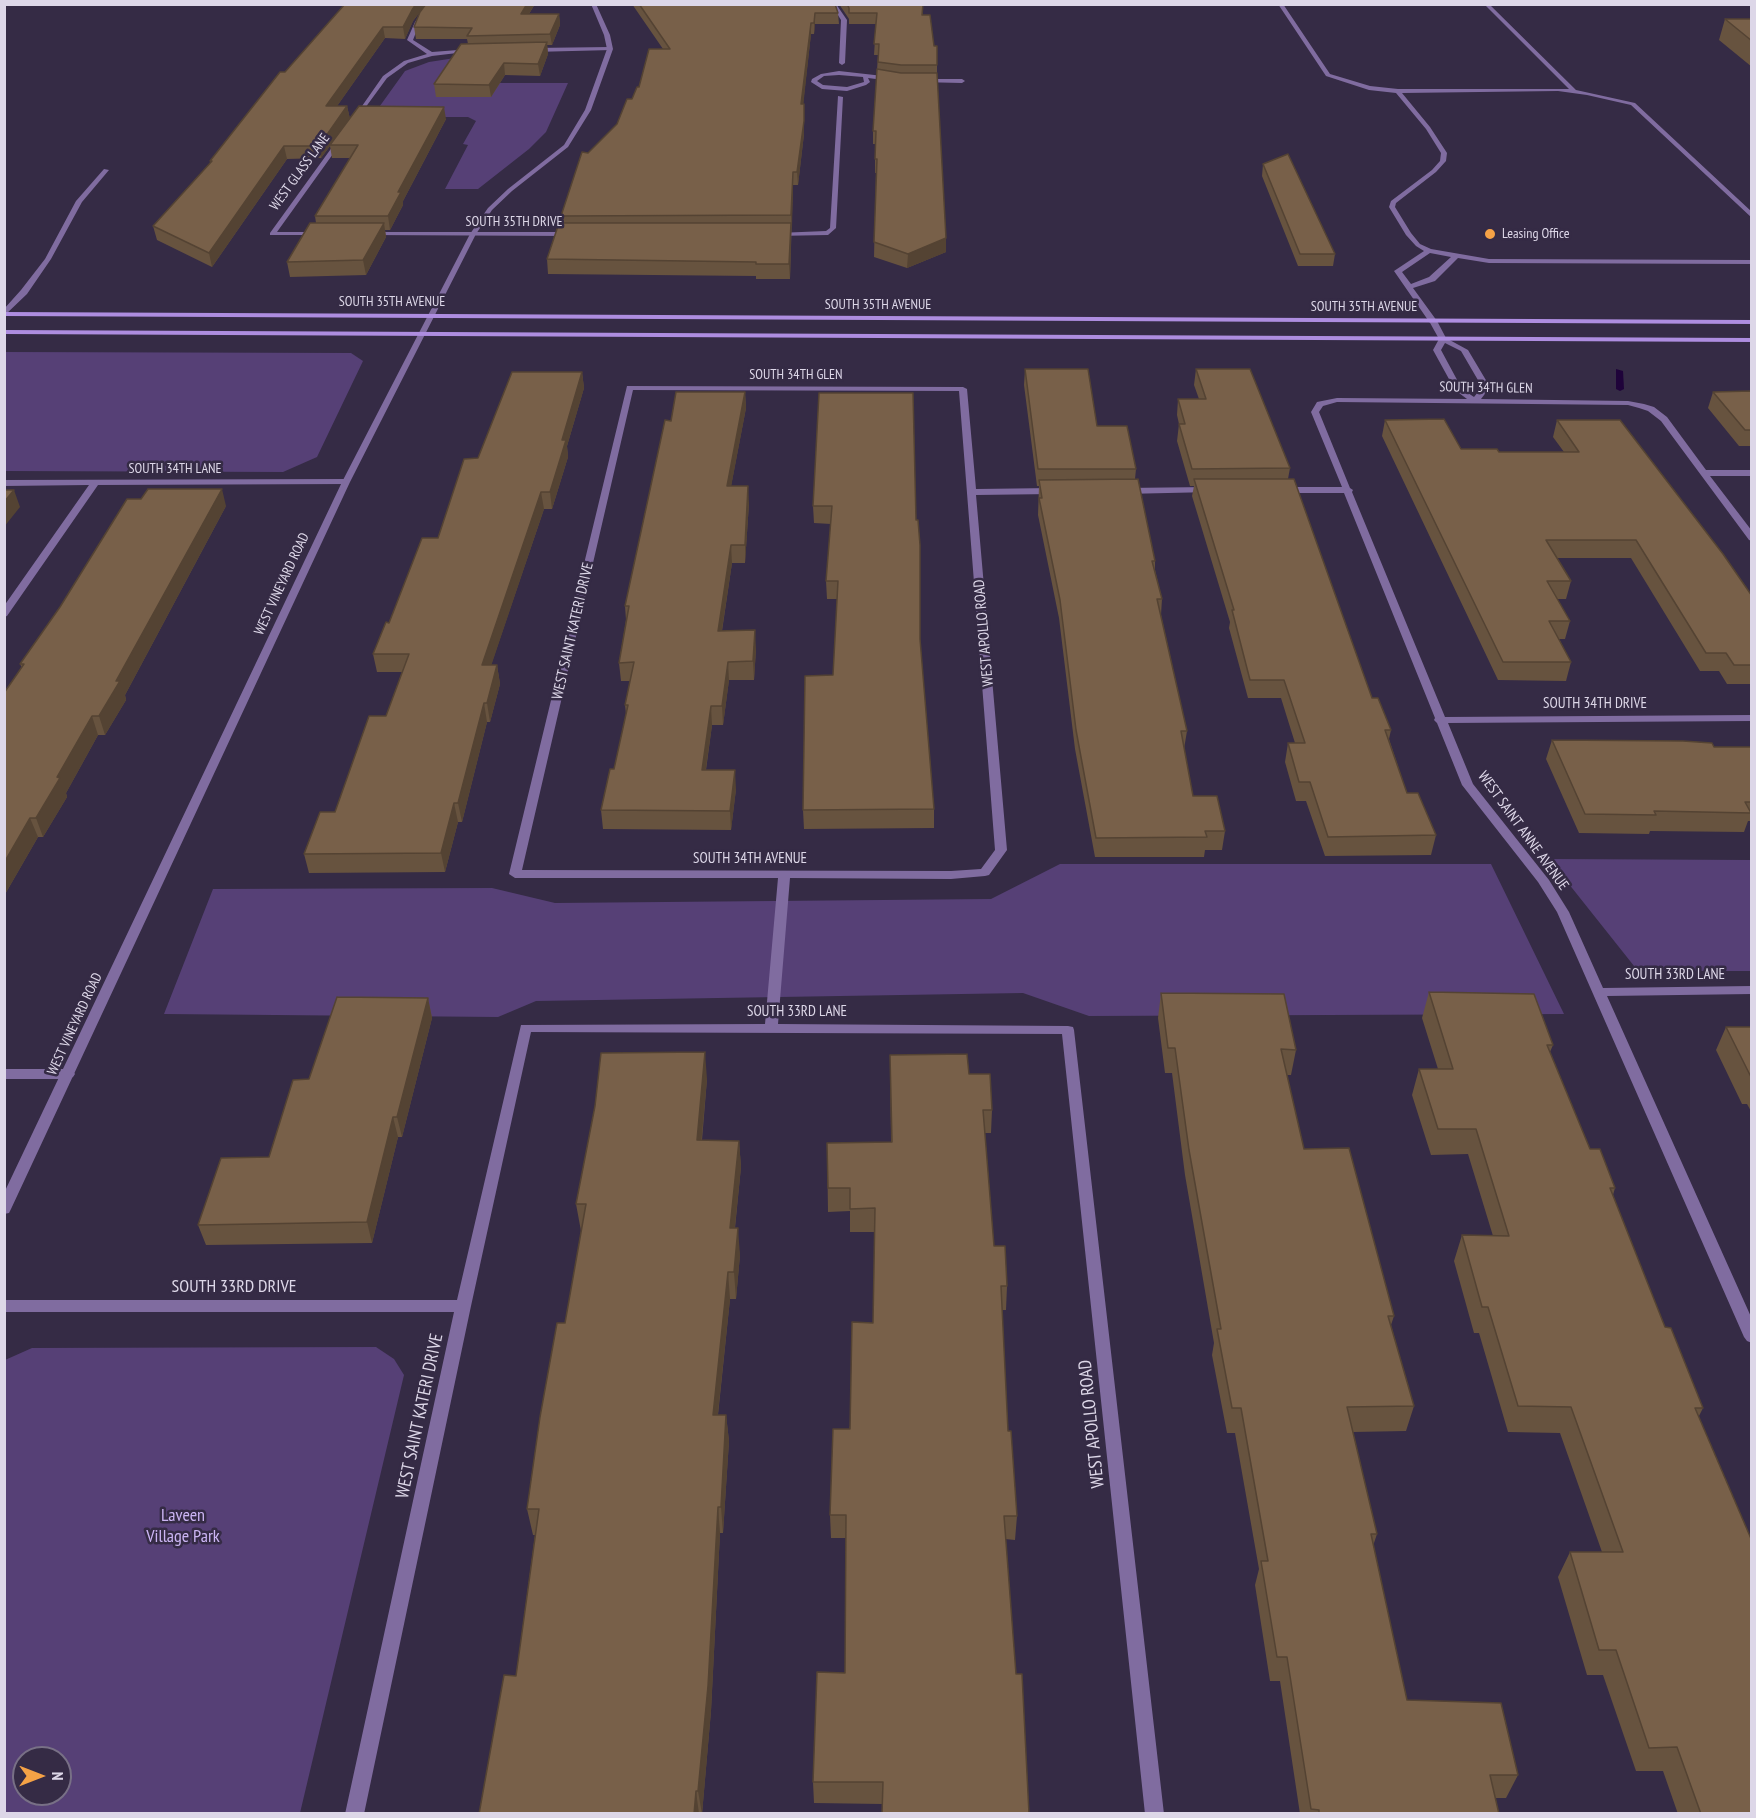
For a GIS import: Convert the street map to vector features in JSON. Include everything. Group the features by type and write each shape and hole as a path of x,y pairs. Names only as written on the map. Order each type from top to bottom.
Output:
{"main road":[{"name":"SOUTH 35TH AVENUE","path":"4,314 1752,322"},
{"name":"SOUTH 35TH AVENUE","path":"4,332 1752,340"}],"street":[{"path":"431,4 418,21 410,40 431,54"},
{"path":"526,50 610,49 607,35 593,4"},
{"path":"831,74 842,63 844,20 833,4"},
{"path":"1280,4 1328,75 1369,88 1398,91 1573,90 1624,100 1639,107 1752,216"},
{"path":"1486,4 1573,90"},
{"name":"WEST VINEYARD ROAD","path":"4,1209 346,482 430,316 473,234 490,209 510,190 566,146 588,110 610,49"},
{"path":"352,123 385,77 406,62 431,54 478,51"},
{"path":"842,63 865,81 901,81 865,81 850,88 830,88 817,85 814,80 831,74 855,74"},
{"path":"911,81 962,81"},
{"path":"830,88 833,94 840,97 848,94 850,88"},
{"path":"1398,91 1428,128 1444,153 1443,161 1434,171 1393,202 1392,207 1408,234 1418,245 1429,251 1456,256 1514,261 1752,262"},
{"path":"766,235 828,233 832,228 840,97"},
{"name":"WEST GLASS LANE","path":"331,234 272,234 345,132"},
{"path":"4,314 48,260 79,201 106,170"},
{"name":"SOUTH 35TH DRIVE","path":"355,234 578,234"},
{"path":"1429,251 1398,271 1411,286 1443,339 1464,350 1485,387 1475,401 1459,390 1437,350 1443,339"},
{"path":"1411,286 1432,279 1456,256"},
{"name":"SOUTH 34TH GLEN","path":"630,388 963,389"},
{"name":"WEST SAINT KATERI DRIVE","path":"515,874 630,388"},
{"name":"WEST APOLLO ROAD","path":"963,389 1001,850 985,872"},
{"name":"SOUTH 34TH GLEN","path":"1320,404 1337,400 1628,403 1651,409 1664,419 1703,473"},
{"name":"WEST SAINT ANNE AVENUE","path":"1320,404 1316,412 1467,785 1543,880 1563,912 1752,1337"},
{"path":"1703,473 1752,473"},
{"path":"1703,473 1752,538"},
{"name":"SOUTH 34TH LANE","path":"4,483 346,482"},
{"path":"4,614 95,483"},
{"path":"1278,490 1348,489"},
{"path":"1114,491 1219,490"},
{"path":"973,492 1067,491"},
{"name":"SOUTH 34TH DRIVE","path":"1439,720 1752,718"},
{"name":"SOUTH 34TH AVENUE","path":"515,874 951,875 985,872"},
{"path":"771,1029 784,874"},
{"name":"SOUTH 33RD LANE","path":"1600,992 1752,990"},
{"name":"WEST SAINT KATERI DRIVE","path":"354,1814 463,1306 526,1028"},
{"name":"SOUTH 33RD LANE","path":"526,1028 1068,1030"},
{"name":"WEST APOLLO ROAD","path":"1068,1030 1155,1814"},
{"path":"4,1074 68,1074"},
{"name":"SOUTH 33RD DRIVE","path":"4,1306 463,1306"}],"green space":[{"path":"455,58 480,83 568,83 546,132 529,149 478,189 445,189 468,145 463,144 476,121 468,117 372,117 405,71 429,62"},
{"path":"5,352 351,353 363,361 317,457 283,472 5,471"},
{"path":"1549,859 1751,860 1751,971 1638,971"},
{"path":"1060,864 1491,864 1564,1014 1089,1016 1023,993 536,1001 498,1017 164,1014 213,889 492,888 555,903 991,899"},
{"name":"Laveen Village Park","path":"376,1347 394,1359 404,1375 300,1813 5,1813 5,1360 32,1348"}],"building":[{"path":"345,4 416,4 403,27 383,27 326,106 347,106 319,146 284,146 209,253 153,226 212,161 210,161 280,72 285,72"},
{"path":"426,4 527,4 521,14 559,14 550,34 467,36 472,28 414,27"},
{"path":"639,4 835,4 838,13 815,13 814,23 811,23 801,104 804,104 804,121 797,172 793,172 791,215 561,216 582,152 588,153 617,124 627,99 632,99 639,87 649,49 670,49"},
{"path":"847,4 923,4 922,15 930,15 934,46 937,46 937,65 901,65 878,62 879,44 874,44 877,13 849,13"},
{"path":"1725,19 1752,19 1752,41"},
{"path":"547,42 538,64 504,63 489,85 434,84 461,44"},
{"path":"877,69 901,73 937,73 946,238 908,254 874,242 877,159 875,159 876,131 873,131"},
{"path":"359,106 444,107 398,192 401,192 388,216 315,216 358,145 330,145"},
{"path":"1288,154 1335,254 1300,254 1263,164"},
{"path":"310,223 384,223 363,260 287,262"},
{"path":"559,223 791,223 789,264 547,259"},
{"path":"1025,369 1088,369 1097,426 1127,426 1136,469 1038,469"},
{"path":"1196,369 1250,369 1290,468 1192,469 1179,424 1185,424 1178,399 1206,399"},
{"path":"512,372 582,372 562,440 566,440 550,492 541,492 482,665 497,665 487,703 484,703 458,803 454,803 441,853 304,854 320,812 335,812 369,716 386,716 409,654 373,654 386,622 389,623 422,538 438,538 464,459 478,458"},
{"path":"1752,391 1752,430 1745,430 1713,392"},
{"path":"676,392 745,392 727,486 748,486 745,545 731,545 718,631 755,630 753,661 728,662 722,706 711,706 702,770 735,770 730,811 601,810 610,769 614,769 628,705 625,705 634,662 619,663 629,606 625,606 665,420 671,421"},
{"path":"819,393 913,393 916,520 918,520 920,545 920,639 934,809 803,810 805,676 833,675 838,581 826,581 832,506 813,506"},
{"path":"1444,419 1461,449 1497,449 1499,452 1579,452 1557,420 1620,420 1723,554 1752,596 1752,665 1734,665 1726,653 1706,653 1636,540 1546,540 1571,581 1547,581 1570,621 1549,621 1571,662 1503,662 1385,420"},
{"path":"1138,479 1155,561 1152,561 1162,599 1157,599 1187,731 1181,731 1193,796 1217,796 1225,831 1205,831 1207,837 1096,838 1076,730 1060,600 1039,498 1042,498 1039,480"},
{"path":"1194,479 1294,479 1372,698 1378,698 1391,730 1385,730 1407,793 1418,793 1436,835 1328,837 1310,782 1299,782 1288,743 1305,743 1284,680 1250,680 1232,610 1234,610"},
{"path":"148,489 222,489 116,681 120,681 99,716 92,716 57,777 60,778 36,818 30,818 4,863 4,693 24,664 20,664 60,607 127,499 141,499"},
{"path":"4,490 14,490 4,502"},
{"path":"1552,740 1683,741 1712,743 1714,747 1752,747 1752,802 1745,802 1751,813 1654,811 1656,815 1585,814"},
{"path":"1429,992 1534,994 1553,1045 1547,1045 1590,1149 1600,1149 1615,1188 1610,1188 1665,1327 1671,1328 1703,1408 1695,1408 1752,1541 1752,1814 1701,1814 1677,1747 1649,1748 1616,1650 1599,1650 1570,1552 1623,1552 1571,1407 1518,1406 1488,1307 1482,1307 1462,1235 1509,1236 1476,1129 1438,1129 1419,1069 1453,1069"},
{"path":"1161,993 1284,994 1296,1050 1281,1049 1304,1149 1349,1148 1394,1316 1388,1316 1414,1406 1347,1407 1377,1534 1371,1534 1407,1700 1501,1703 1518,1775 1490,1775 1499,1814 1319,1814 1319,1810 1311,1809 1287,1657 1277,1657 1261,1561 1268,1561 1241,1408 1232,1408 1217,1329 1221,1329 1189,1150 1175,1048 1168,1048"},
{"path":"337,997 428,998 397,1117 393,1117 367,1222 198,1225 221,1158 269,1157 293,1080 309,1079"},
{"path":"1726,1027 1752,1027 1752,1079"},
{"path":"705,1052 697,1140 739,1141 730,1228 738,1228 734,1272 728,1272 713,1415 726,1415 721,1507 718,1507 708,1686 694,1814 479,1814 504,1675 516,1676 539,1509 527,1509 540,1417 557,1323 565,1323 586,1204 576,1204 595,1106 601,1053"},
{"path":"967,1054 969,1074 990,1074 992,1110 983,1110 994,1246 1005,1246 1007,1286 1001,1286 1008,1431 1011,1431 1017,1516 1004,1516 1016,1674 1022,1674 1029,1814 882,1814 883,1782 813,1782 817,1672 845,1673 846,1515 830,1515 833,1429 850,1429 852,1322 873,1323 875,1208 850,1209 850,1188 828,1188 827,1143 892,1142 890,1055"}],"waterway":[{"path":"1619,371 1620,389"}],"place":[{"name":"Leasing Office","path":"1490,234"}]}
